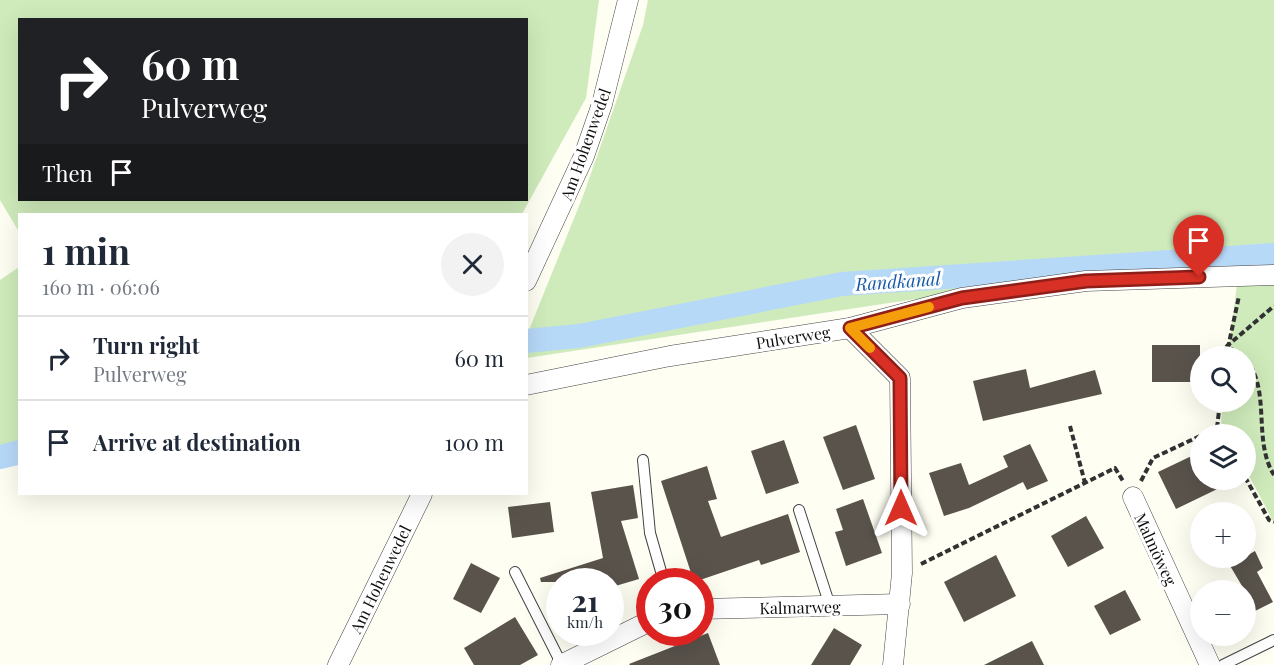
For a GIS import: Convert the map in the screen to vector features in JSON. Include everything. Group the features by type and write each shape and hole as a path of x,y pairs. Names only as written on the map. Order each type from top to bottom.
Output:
{"street":[{"name":"Am Hohenwedel","path":"528,277 584,156 602,104 628,0"},
{"name":"Pulverweg","path":"528,385 670,356 850,328 962,298 1086,281 1274,276"},
{"path":"850,328 900,378 902,573 893,665"},
{"name":"Am Hohenwedel","path":"338,665 422,495"},
{"name":"Malmöweg","path":"1133,497 1210,665"},
{"name":"Kalmarweg","path":"714,609 900,604"},
{"path":"561,665 636,628"}],"lane":[{"path":"643,460 650,533 660,568"},
{"path":"799,510 830,606"},
{"path":"515,572 561,665"},
{"path":"1223,665 1274,640"}],"path":[{"path":"1227,346 1245,276"},
{"path":"1227,346 1274,306"},
{"path":"1256,382 1260,390 1260,424 1265,461 1274,475"},
{"path":"1071,426 1085,483"},
{"path":"1133,497 1153,458 1190,440"},
{"path":"902,573 1115,468 1133,497"},
{"path":"1252,490 1269,520 1274,522"}],"green space":[{"path":"0,0 599,0 586,98 523,213 18,213 18,230 0,200"},
{"path":"648,0 1274,0 1274,523 1256,489 1256,424 1222,424 1221,422 1222,412 1256,412 1256,346 1229,346 1238,276 916,299 528,358 528,333 583,196 643,25"},
{"path":"18,268 18,444 0,448 0,280"}],"building":[{"path":"1152,345 1200,345 1190,346 1190,382 1152,382"},
{"path":"1026,369 1030,388 1095,370 1102,394 983,421 973,381"},
{"path":"856,425 875,479 843,490 823,437"},
{"path":"784,440 799,483 766,494 751,451"},
{"path":"1030,444 1048,481 1027,490 1023,482 969,508 944,516 929,473 961,463 969,485 1008,467 1003,456"},
{"path":"1190,457 1190,490 1215,490 1176,509 1158,472"},
{"path":"707,466 717,499 708,501 721,537 788,514 800,552 761,565 759,560 714,575 714,568 689,568 661,481"},
{"path":"633,485 638,518 621,521 636,569 636,580 624,583 624,568 572,568 603,558 591,492"},
{"path":"863,499 882,553 846,566 835,532 843,530 836,509"},
{"path":"550,502 554,532 512,538 508,507"},
{"path":"1086,516 1104,548 1068,567 1051,536"},
{"path":"1256,553 1263,568 1257,572 1273,602 1256,610 1256,580 1238,580 1231,568 1256,568"},
{"path":"996,555 1016,596 964,622 944,582"},
{"path":"471,563 500,578 481,613 453,599"},
{"path":"546,576 546,582 541,582 540,578"},
{"path":"1125,590 1141,620 1110,635 1094,606"},
{"path":"515,617 538,655 520,665 474,665 464,648"},
{"path":"834,628 862,645 850,665 811,665"},
{"path":"1032,641 1044,665 984,665"},
{"path":"675,646 713,646 720,665 630,665"}],"waterway":[{"name":"Randkanal","path":"528,341 579,336 842,284 1274,255"},
{"name":"Randkanal","path":"0,457 18,452"}],"slow traffic":[{"path":"870,348 850,328 929,307"}],"route":[{"path":"901,508 900,378 850,328 962,298 1086,281 1199,277"}]}
